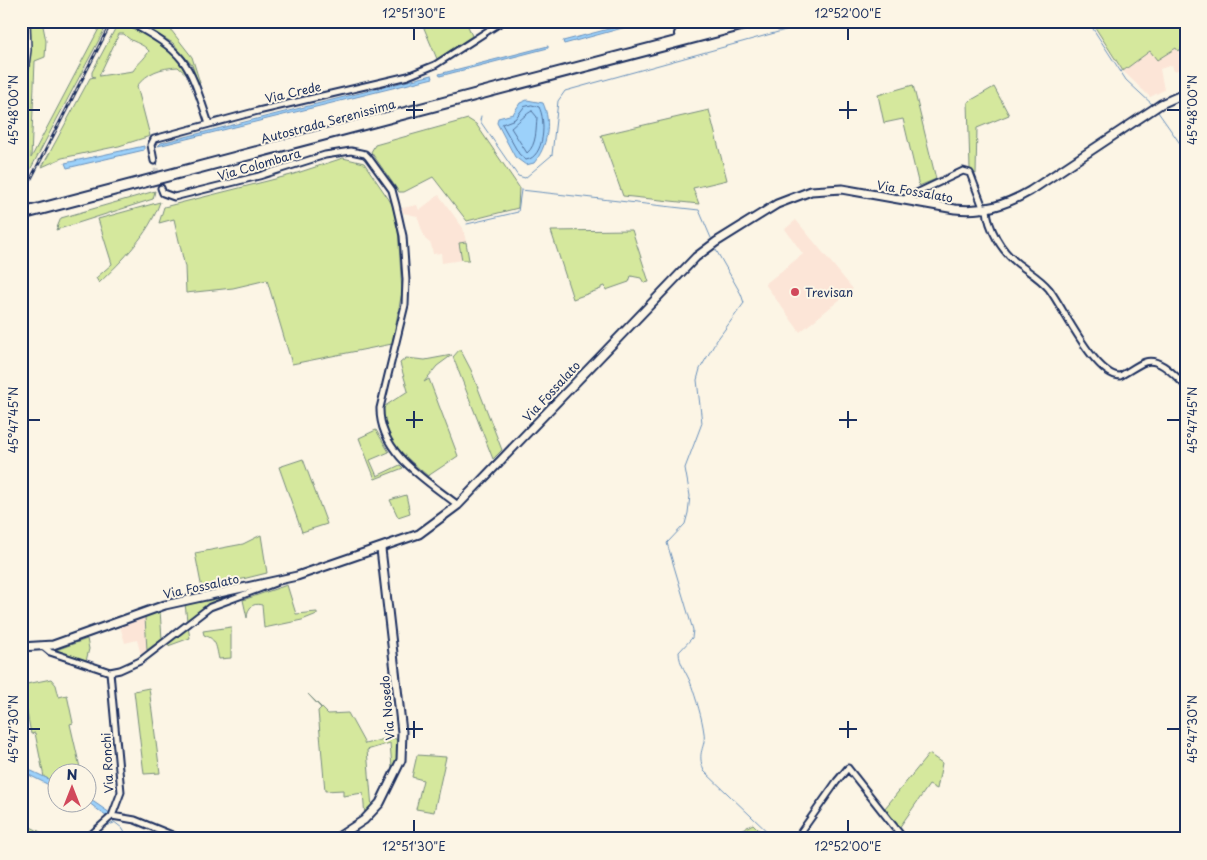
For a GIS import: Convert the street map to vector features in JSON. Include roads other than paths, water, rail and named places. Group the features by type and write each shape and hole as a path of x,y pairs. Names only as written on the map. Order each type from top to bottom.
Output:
{"highway":[{"name":"Autostrada Serenissima","path":"24,210 729,21"},
{"name":"Autostrada Serenissima","path":"24,210 756,21"}],"main road":[{"path":"21,86 26,50 25,21"}],"street":[{"path":"127,21 156,36 183,58 190,70 209,124 154,139 151,145 154,161"},
{"name":"Via Crede","path":"209,124 408,76 435,66 503,21"},
{"name":"Via Fossalato","path":"21,648 44,647 165,605 278,582 381,549 430,528 458,504 696,257 716,242 777,204 811,191 842,189 955,209 985,209 1014,201 1161,104 1186,92"},
{"name":"Via Colombara","path":"161,188 163,193 174,197 259,176 325,155 351,150 365,154 392,190 400,217 406,274 405,305 380,408 381,427 387,440 402,460 458,504"},
{"path":"905,200 963,171 970,173 990,225 1001,246 1009,256 1049,290 1086,347 1108,373 1120,376 1145,362 1153,361 1160,364 1186,386"},
{"name":"Via Nosedo","path":"335,839 373,812 380,804 401,760 402,732 381,549"},
{"path":"44,647 50,652 110,672 140,660 210,607 278,582"},
{"name":"Via Ronchi","path":"86,839 112,816 121,792 110,672"},
{"path":"796,839 848,768 904,839"},
{"path":"112,816 136,820 182,839"}],"water":[{"path":"639,21 648,21 564,44 563,41"},
{"path":"548,46 548,48 440,76 439,74"},
{"path":"432,75 433,78 158,146 161,143"},
{"path":"527,100 543,103 548,127 545,142 538,157 534,163 526,165 515,157 497,123 498,118 513,114 520,103"},
{"path":"144,146 144,150 67,168 65,163"},
{"path":"21,766 48,779 48,784 21,771"},
{"path":"98,805 110,813 107,817 98,810"}],"waterway":[{"path":"481,116 480,121 518,176 525,178 552,155 558,101 565,91 818,21"},
{"path":"1088,21 1126,80 1153,105"},
{"path":"1158,112 1186,152"},
{"path":"467,224 518,212 521,190 699,210 711,238"},
{"path":"716,250 741,294 744,303 717,340 700,369 697,380 702,423 685,468 690,496 688,513 685,524 667,543 693,630 692,638 679,652 680,661 691,684 702,721 704,738 701,759 704,771 775,839"},
{"path":"113,821 122,828 129,839"},
{"path":"93,839 104,827 114,823"}],"tunnel":[{"path":"154,161 161,188"}],"railway":[{"path":"21,198 112,21"}],"place":[{"name":"Trevisan","path":"795,292"}]}
